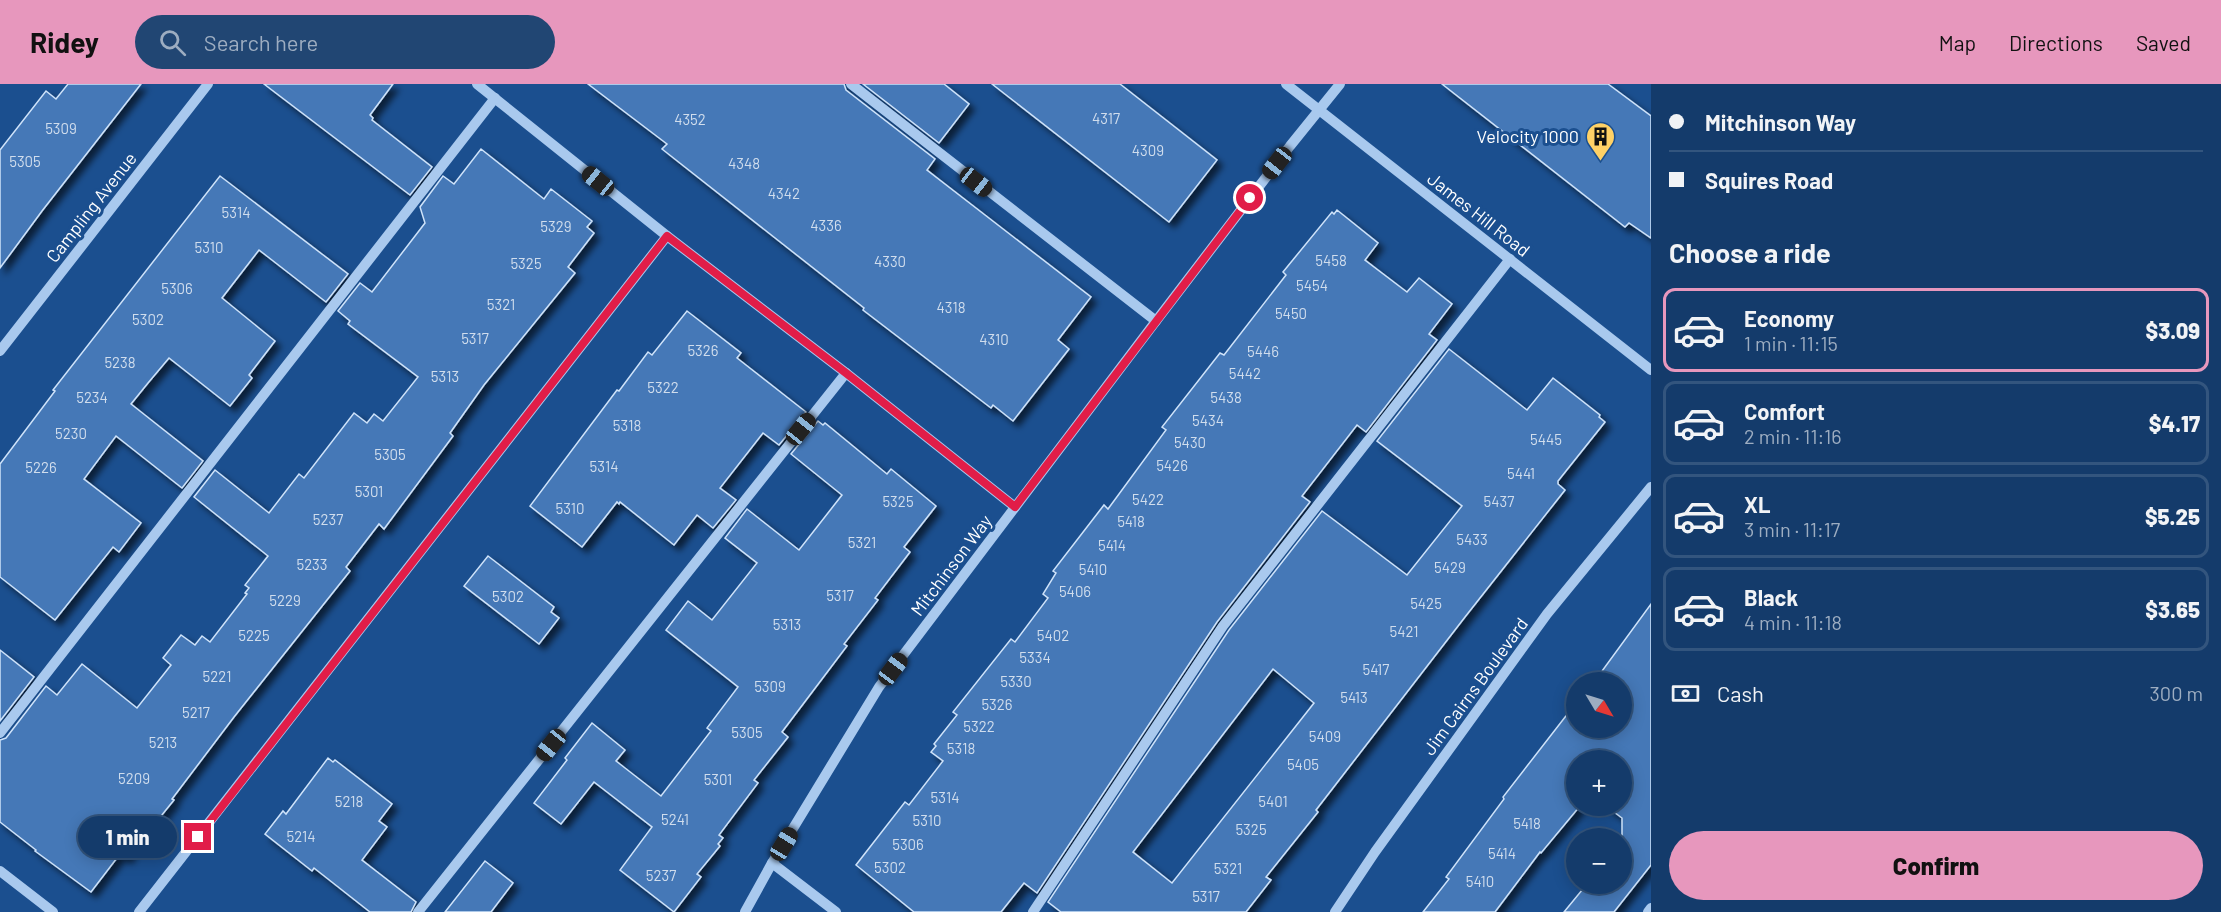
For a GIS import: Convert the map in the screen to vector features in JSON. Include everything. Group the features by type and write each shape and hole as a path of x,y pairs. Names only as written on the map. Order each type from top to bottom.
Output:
{"street":[{"name":"Campling Avenue","path":"0,351 208,84"},
{"path":"477,84 667,236 846,373 1015,507"},
{"path":"851,84 1156,321"},
{"name":"James Hill Road","path":"1286,84 1651,370"},
{"name":"Mitchinson Way","path":"746,912 772,863 879,687 1156,321 1341,84"},
{"path":"0,733 495,98"},
{"path":"139,912 667,236"},
{"path":"1033,912 1223,627 1510,259"},
{"path":"418,912 846,373"},
{"name":"Jim Cairns Boulevard","path":"1335,912 1547,614 1651,487"},
{"path":"772,863 836,912"},
{"path":"0,871 52,912"},
{"path":"1648,912 1651,908"}],"building":[{"path":"68,84 141,84 0,268 0,150 46,91 56,99"},
{"path":"264,84 393,84 370,115 372,120 432,167 410,195"},
{"path":"588,84 844,84 846,90 935,159 927,170 1091,297 1058,340 1069,349 1013,421 993,405 991,408 863,310 864,308 662,149 667,144"},
{"path":"863,84 944,84 969,104 939,143"},
{"path":"992,84 1120,84 1217,160 1169,222"},
{"name":"Velocity 1000","path":"1442,84 1608,84 1651,116 1651,238 1629,223 1625,227"},
{"path":"481,149 544,199 551,189 592,221 587,227 594,233 568,267 575,273 484,385 450,433 453,436 384,529 379,524 346,567 350,571 234,717 172,799 174,800 157,821 154,819 126,858 120,854 91,892 0,822 0,740 6,738 46,686 57,695 82,664 137,708 171,665 163,658 181,635 195,645 202,636 210,642 247,594 245,593 249,588 245,585 268,556 194,497 215,470 269,513 299,474 304,478 354,413 367,423 374,414 383,421 418,377 348,324 350,321 338,311 360,283 372,292 425,223 420,207 443,176 454,184"},
{"path":"220,176 348,274 326,302 259,250 222,298 275,341 249,375 252,378 230,406 169,358 131,404 203,461 182,488 116,436 84,479 141,523 119,552 113,547 55,620 0,577 0,464 55,391 53,390"},
{"path":"1337,210 1378,243 1365,260 1407,292 1419,278 1452,304 1429,334 1437,340 1366,432 1357,425 1302,496 1310,502 1217,622 1037,893 1024,883 1001,912 914,912 856,865 905,802 909,805 943,761 931,752 936,746 934,744 957,715 953,712 1011,639 1015,642 1048,598 1043,594 1056,573 1053,571 1104,505 1108,509 1166,430 1162,427 1220,353 1224,355 1286,275 1283,272 1332,212 1334,214"},
{"path":"687,311 741,353 737,358 806,412 779,445 763,433 720,488 736,500 713,528 697,515 674,545 620,502 619,504 617,502 582,547 530,506 617,390 619,391 648,352 652,355"},
{"path":"1449,349 1527,410 1553,378 1600,415 1599,417 1605,422 1558,481 1558,484 1565,490 1316,810 1318,812 1266,877 1271,880 1246,912 1061,912 1048,902 1229,630 1322,511 1407,575 1462,506 1377,441","holes":["1273,669 1314,703 1172,883 1133,852"]},
{"path":"818,421 823,425 825,423 887,474 891,469 936,506 904,547 910,552 875,598 878,600 844,644 847,646 782,732 788,737 754,780 758,783 719,835 723,838 718,844 720,846 697,874 701,877 674,912 620,870 652,827 594,782 561,824 534,803 592,723 625,750 616,761 661,796 711,731 707,728 738,687 666,630 688,601 712,620 757,563 725,538 747,509 799,550 842,495 791,454"},
{"path":"488,556 554,607 551,612 559,618 539,644 464,586"},
{"path":"1651,604 1651,865 1632,889 1632,828 1622,828 1622,818 1619,816 1632,816 1632,750 1566,750 1566,816 1572,816 1540,852 1495,912 1423,912 1449,879 1446,877 1504,799 1503,797 1566,716 1566,738 1632,738 1632,672 1601,672"},
{"path":"0,650 34,677 0,721"},
{"path":"328,758 333,762 335,760 392,804 379,821 387,827 362,860 416,902 411,912 370,912 314,868 312,871 265,834 283,811 286,814"},
{"path":"485,861 513,883 491,912 445,912"},
{"path":"1579,894 1628,894 1614,912 1564,912"}],"place":[{"name":"Velocity 1000","path":"1600,162"}],"route":[{"path":"198,837 667,236 846,373 1015,507 1250,198"}]}
